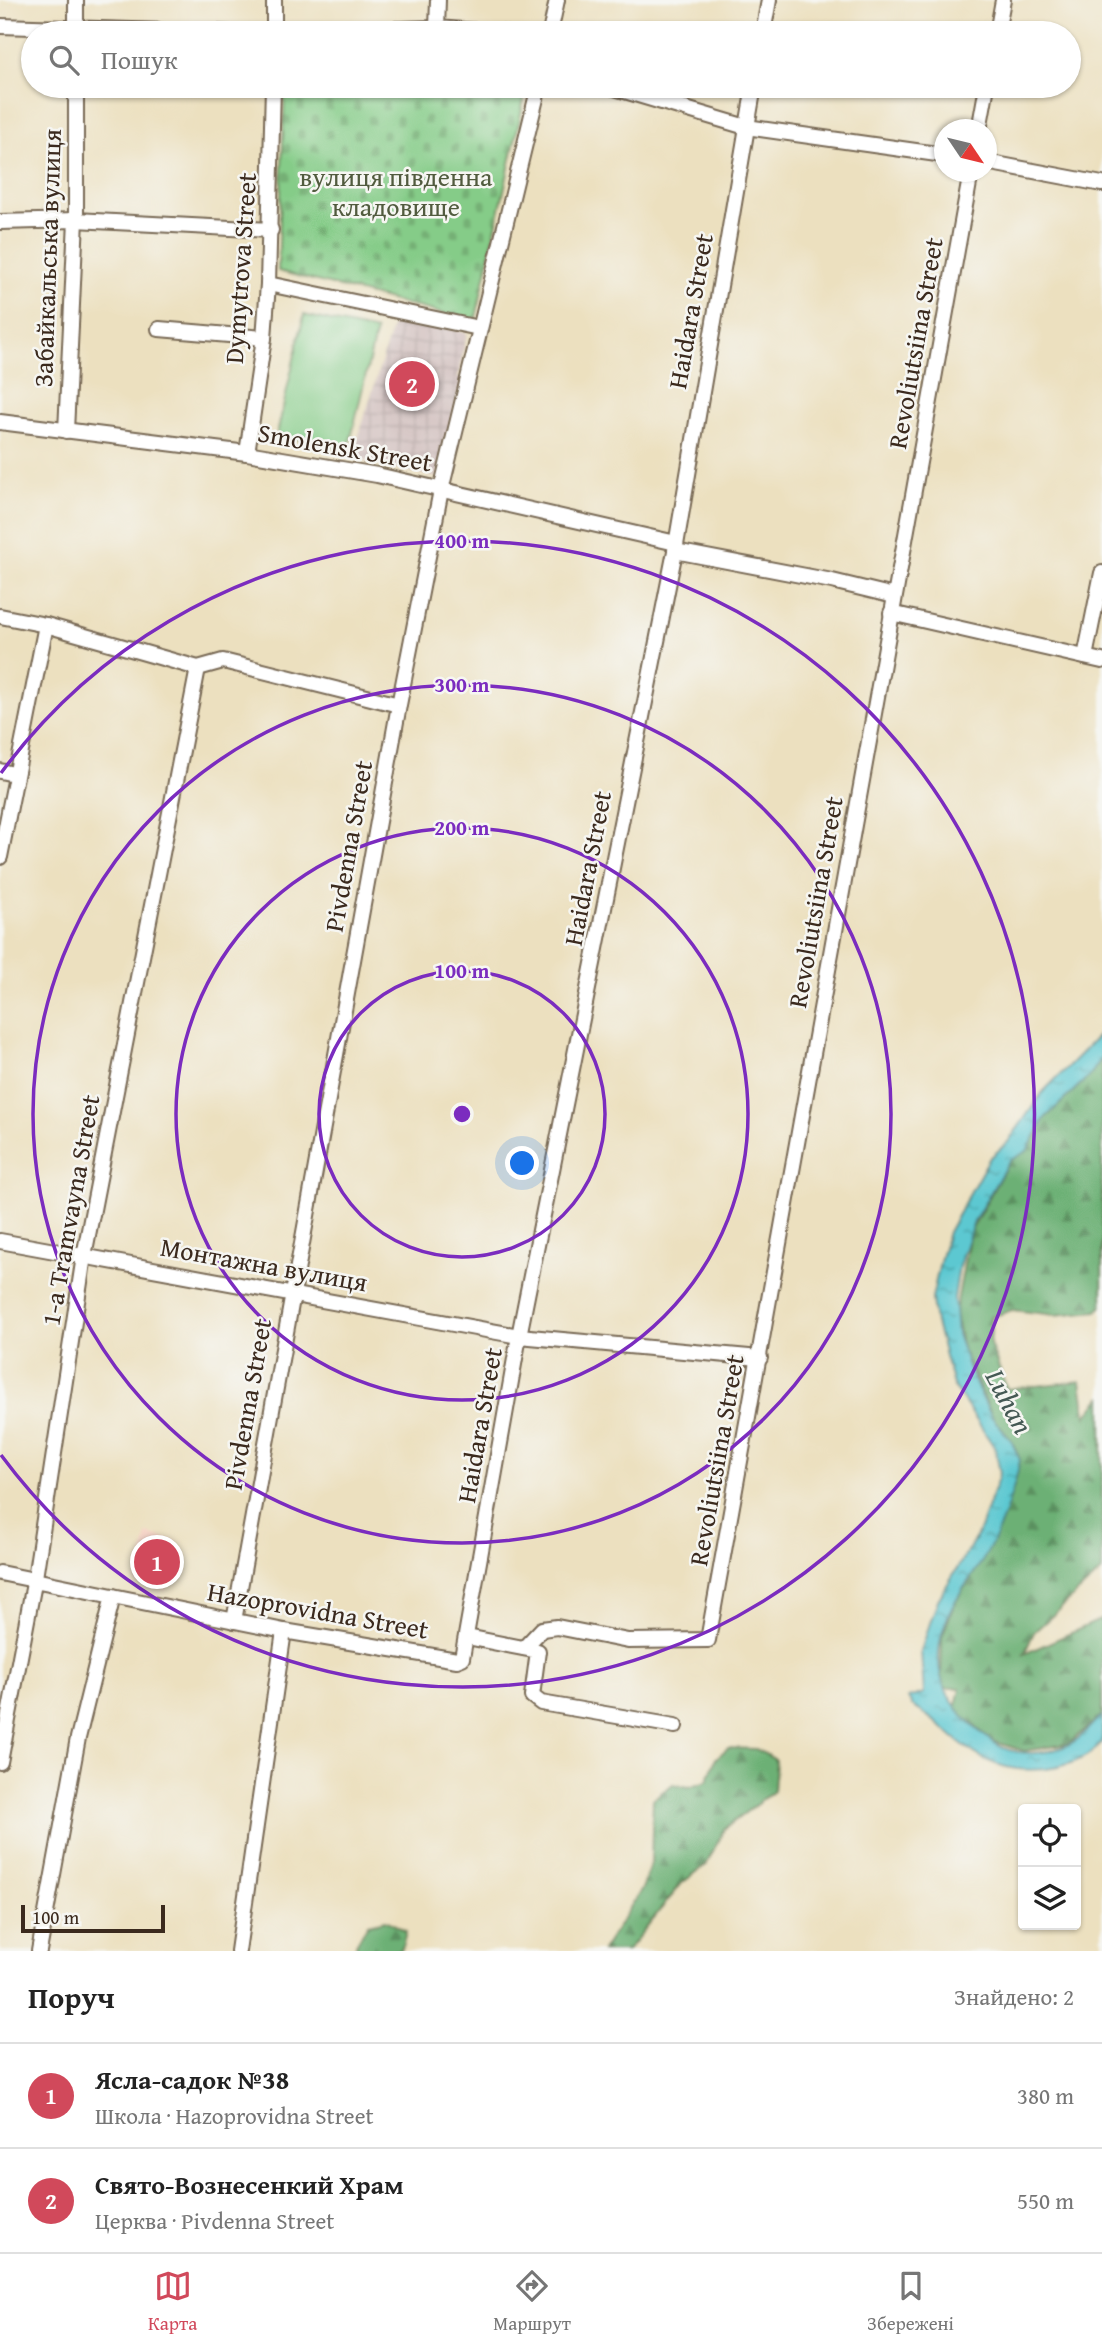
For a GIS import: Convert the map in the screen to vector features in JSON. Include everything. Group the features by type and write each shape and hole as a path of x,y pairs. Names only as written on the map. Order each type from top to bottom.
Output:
{"street":[{"path":"76,0 76,21"},
{"path":"273,21 274,0"},
{"path":"437,21 438,0"},
{"path":"552,21 556,0"},
{"path":"765,21 769,0"},
{"path":"999,21 1003,0"},
{"path":"0,26 21,27"},
{"name":"Забайкальська вулиця","path":"66,431 76,220 76,98"},
{"name":"Dymytrova Street","path":"247,453 264,338 268,284 273,98"},
{"name":"Pivdenna Street","path":"234,1621 399,705 441,490 537,98"},
{"path":"648,98 746,127 934,154"},
{"name":"Haidara Street","path":"462,1658 519,1336 676,547 752,98"},
{"path":"981,119 985,98"},
{"path":"997,164 1102,184"},
{"name":"Revoliutsiina Street","path":"524,1648 542,1629 557,1628 628,1641 708,1640 969,182"},
{"path":"0,222 76,220 271,230"},
{"path":"268,284 479,328"},
{"path":"159,329 264,338"},
{"name":"Smolensk Street","path":"0,422 247,453 377,475 894,596"},
{"path":"1086,657 1102,573"},
{"path":"891,612 1102,661"},
{"path":"0,616 46,625 198,668 223,661 399,705"},
{"path":"0,856 7,773 46,625"},
{"name":"1-a Tramvayna Street","path":"0,1762 35,1578 84,1256 198,668"},
{"name":"Монтажна вулиця","path":"0,1241 519,1336 760,1358"},
{"name":"Hazoprovidna Street","path":"0,1573 35,1578 284,1631 457,1660 462,1658"},
{"path":"39,1951 78,1738 113,1596"},
{"path":"239,1951 284,1631"},
{"path":"467,1637 538,1651 532,1696 541,1703 675,1726"}],"shaded area":[{"path":"396,314 467,333 458,378 462,379 437,478 352,458"},
{"path":"147,1534 177,1541 166,1590 136,1583"}],"green space":[{"name":"вулиця південна кладовище","path":"285,98 524,98 475,322 278,271"},
{"path":"304,315 376,331 348,451 277,434"},
{"path":"1102,1058 1102,1306 1097,1311 1055,1315 1012,1310 992,1317 990,1344 1007,1389 1081,1381 1086,1416 1102,1397 1102,1571 1034,1632 1024,1654 1102,1619 1102,1715 1068,1744 1024,1751 992,1741 955,1710 960,1688 945,1688 941,1678 942,1637 955,1602 988,1551 1020,1460 1011,1440 994,1420 962,1349 955,1313 970,1232 1009,1161 1045,1118 1089,1076"},
{"path":"728,1748 756,1749 776,1760 774,1791 724,1829 706,1865 682,1883 627,1951 602,1951 642,1889 651,1862 653,1799 673,1784 689,1787 707,1781 716,1758"},
{"path":"386,1920 406,1931 401,1951 357,1951 356,1944 368,1924"}],"water":[{"path":"1102,1032 1102,1058 1089,1076 1045,1118 1027,1151 1009,1161 974,1221 959,1266 954,1298 957,1334 970,1372 994,1420 1011,1440 1020,1460 998,1530 956,1600 946,1622 940,1643 942,1680 960,1712 975,1727 993,1742 1013,1751 1036,1753 1060,1748 1079,1738 1102,1716 1102,1743 1091,1753 1063,1766 1016,1769 976,1755 912,1706 908,1698 924,1693 921,1651 930,1623 938,1600 978,1534 1000,1472 995,1448 953,1385 934,1316 932,1298 948,1232 989,1159 1008,1142 1043,1092"}],"place":[{"name":"Свято-Вознесенкий Храм","path":"412,384"},
{"name":"Ясла-садок №38","path":"157,1562"}],"water label":[{"name":"Luhan","path":"1010,1401"}]}
